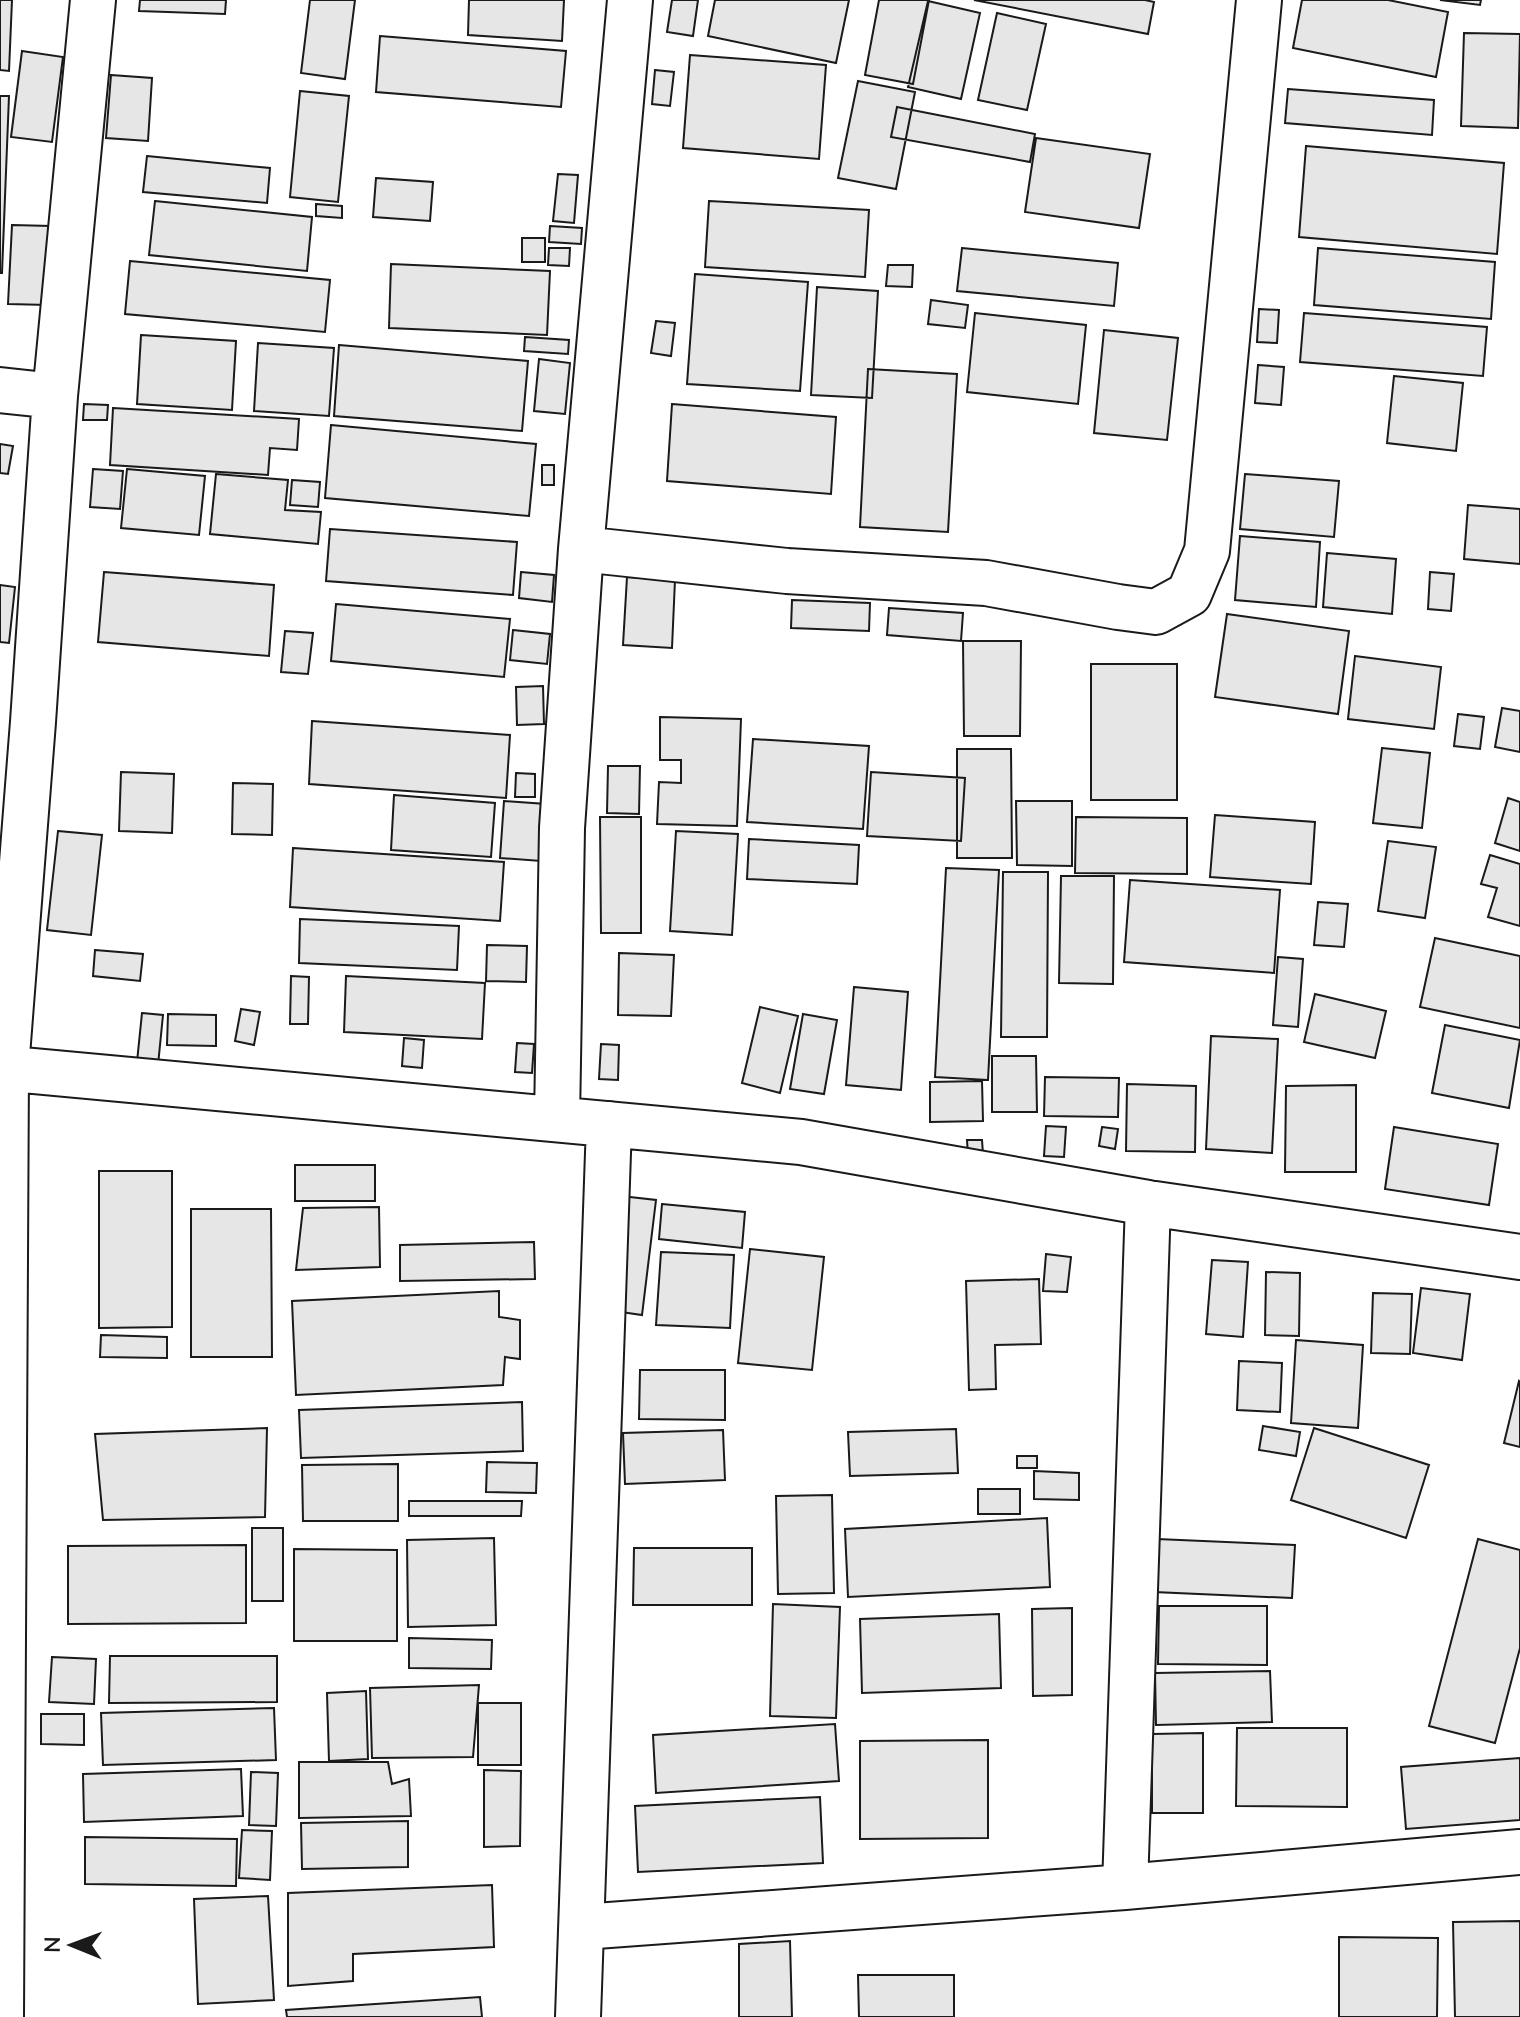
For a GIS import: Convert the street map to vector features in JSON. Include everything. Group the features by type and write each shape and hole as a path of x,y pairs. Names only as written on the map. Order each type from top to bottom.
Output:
{"street":[{"path":"1,2017 3,1068 34,707 55,396 93,0"},
{"path":"557,1119 562,828 581,549 630,0"},
{"path":"581,549 787,571 986,583 1156,612 1189,594 1207,551 1259,0"},
{"path":"0,390 55,396"},
{"path":"3,1068 801,1142 1148,1203 1520,1257"},
{"path":"578,2017 609,1124"},
{"path":"1125,1887 1148,1203"},
{"path":"582,1927 1125,1887 1520,1852"}],"building":[{"path":"0,0 12,0 9,71 0,70"},
{"path":"140,0 226,0 225,14 139,11"},
{"path":"310,0 355,0 345,79 301,73"},
{"path":"469,0 564,0 562,41 468,35"},
{"path":"672,0 698,0 693,36 667,32"},
{"path":"715,0 849,0 836,63 708,36"},
{"path":"879,0 929,0 913,84 865,75"},
{"path":"974,0 1145,0 1154,2 1148,34"},
{"path":"1302,0 1388,0 1448,12 1436,77 1293,48"},
{"path":"1440,0 1481,0 1480,5"},
{"path":"928,1 980,13 961,99 908,87"},
{"path":"997,13 1046,24 1027,110 978,100"},
{"path":"1464,33 1520,34 1518,128 1461,126"},
{"path":"380,36 566,51 561,107 376,92"},
{"path":"22,51 63,57 52,142 11,137"},
{"path":"690,55 826,65 819,159 683,148"},
{"path":"655,70 674,72 670,106 652,104"},
{"path":"111,75 152,78 148,141 106,138"},
{"path":"858,81 915,92 896,189 838,178"},
{"path":"1288,89 1434,100 1432,135 1285,123"},
{"path":"300,91 349,96 338,202 290,197"},
{"path":"0,96 9,96 2,273 0,273"},
{"path":"897,107 1035,134 1030,162 891,137"},
{"path":"1036,138 1150,154 1139,228 1025,212"},
{"path":"1306,146 1504,163 1497,254 1299,237"},
{"path":"147,156 270,168 267,203 143,192"},
{"path":"558,174 578,175 574,223 553,221"},
{"path":"376,178 433,182 430,221 373,217"},
{"path":"155,201 312,217 307,271 149,255"},
{"path":"709,201 869,210 865,277 705,267"},
{"path":"316,204 342,206 342,218 316,216"},
{"path":"12,225 51,226 48,305 8,304"},
{"path":"550,226 582,228 581,244 549,242"},
{"path":"522,238 545,238 545,262 522,262"},
{"path":"549,248 570,248 569,266 548,265"},
{"path":"962,248 1118,263 1114,306 957,291"},
{"path":"1318,248 1495,262 1491,319 1314,305"},
{"path":"130,261 330,280 325,332 125,314"},
{"path":"391,264 550,271 547,335 389,328"},
{"path":"888,265 913,265 912,287 886,286"},
{"path":"695,274 808,282 800,391 687,384"},
{"path":"817,287 878,291 872,398 811,395"},
{"path":"931,300 968,305 965,328 928,324"},
{"path":"1259,309 1279,310 1277,343 1257,342"},
{"path":"975,313 1086,325 1078,404 967,392"},
{"path":"1304,313 1487,327 1483,376 1300,362"},
{"path":"656,321 675,323 671,356 651,353"},
{"path":"1104,330 1178,338 1167,440 1094,433"},
{"path":"141,335 236,341 232,410 137,404"},
{"path":"525,337 569,340 568,354 524,351"},
{"path":"258,343 334,348 329,416 254,411"},
{"path":"339,345 528,361 522,431 334,416"},
{"path":"539,359 570,363 565,414 534,411"},
{"path":"1258,365 1284,367 1281,405 1255,403"},
{"path":"868,369 957,374 948,532 860,527"},
{"path":"1394,376 1463,383 1456,451 1387,443"},
{"path":"84,404 108,405 107,420 83,420"},
{"path":"672,404 836,417 831,494 667,481"},
{"path":"113,408 299,419 297,450 270,448 268,475 110,465"},
{"path":"331,425 536,444 529,516 325,498"},
{"path":"0,444 13,446 8,474 0,473"},
{"path":"542,465 554,465 554,485 542,485"},
{"path":"93,469 123,471 120,509 90,507"},
{"path":"127,469 205,476 199,535 121,528"},
{"path":"216,474 288,480 285,510 321,512 318,544 210,534"},
{"path":"1245,474 1339,481 1334,537 1240,529"},
{"path":"292,480 320,482 318,507 290,505"},
{"path":"1468,505 1520,509 1520,564 1464,559"},
{"path":"330,529 517,542 513,595 326,581"},
{"path":"1240,536 1320,542 1316,607 1235,600"},
{"path":"1327,553 1396,559 1392,614 1323,607"},
{"path":"104,572 274,585 269,656 98,642"},
{"path":"521,572 554,575 552,602 519,598"},
{"path":"1430,572 1454,574 1451,611 1428,609"},
{"path":"627,577 675,580 672,648 623,645"},
{"path":"0,585 15,587 9,643 0,642"},
{"path":"792,600 870,603 869,631 791,628"},
{"path":"336,604 510,619 504,677 331,661"},
{"path":"889,608 963,613 961,641 887,635"},
{"path":"1227,614 1349,631 1338,714 1215,697"},
{"path":"513,630 550,634 547,664 510,660"},
{"path":"285,631 313,633 308,674 281,672"},
{"path":"963,641 1021,641 1020,736 964,736"},
{"path":"1355,656 1441,667 1434,729 1348,719"},
{"path":"1091,664 1177,664 1177,800 1091,800"},
{"path":"543,686 544,724 517,725 516,687"},
{"path":"1502,708 1520,711 1520,752 1495,747"},
{"path":"1458,714 1484,717 1480,749 1454,746"},
{"path":"660,717 741,719 737,826 657,824 659,782 681,783 681,760 660,760"},
{"path":"312,721 510,735 506,798 309,784"},
{"path":"753,739 869,746 863,829 747,822"},
{"path":"1382,748 1430,753 1422,828 1373,823"},
{"path":"957,749 1011,749 1012,858 957,858"},
{"path":"608,766 640,766 639,814 607,813"},
{"path":"121,772 174,774 172,833 119,831"},
{"path":"871,772 965,778 961,841 867,836"},
{"path":"516,773 535,774 535,797 515,797"},
{"path":"233,783 273,784 272,835 232,834"},
{"path":"394,795 495,803 491,857 391,850"},
{"path":"1508,798 1520,802 1520,851 1495,843"},
{"path":"504,801 546,804 541,861 500,858"},
{"path":"1016,801 1072,801 1072,866 1017,865"},
{"path":"1215,815 1315,822 1311,884 1210,877"},
{"path":"600,817 641,817 641,933 601,933"},
{"path":"1076,817 1187,818 1187,874 1075,873"},
{"path":"58,831 102,835 91,935 47,930"},
{"path":"676,831 738,834 732,935 670,931"},
{"path":"749,839 859,845 857,884 747,879"},
{"path":"1388,841 1436,847 1425,918 1378,911"},
{"path":"293,848 504,862 500,921 290,907"},
{"path":"1490,855 1520,864 1520,926 1488,917 1497,888 1481,884"},
{"path":"946,868 999,870 988,1080 935,1077"},
{"path":"1003,872 1048,872 1047,1037 1001,1037"},
{"path":"1061,876 1114,876 1113,984 1059,983"},
{"path":"1130,880 1280,890 1274,973 1124,962"},
{"path":"1318,902 1348,904 1344,947 1314,945"},
{"path":"300,919 459,926 457,970 299,963"},
{"path":"1435,938 1520,956 1520,1028 1420,1007"},
{"path":"487,945 527,946 526,982 486,981"},
{"path":"95,950 143,954 140,981 93,976"},
{"path":"619,953 674,955 671,1016 618,1015"},
{"path":"1278,957 1303,959 1298,1027 1273,1025"},
{"path":"291,976 309,977 308,1024 290,1024"},
{"path":"346,976 485,983 482,1039 344,1032"},
{"path":"854,987 908,992 901,1090 846,1085"},
{"path":"1315,994 1386,1011 1375,1058 1304,1042"},
{"path":"760,1007 798,1016 780,1093 742,1083"},
{"path":"241,1009 260,1012 254,1045 235,1041"},
{"path":"142,1013 163,1015 158,1065 137,1062"},
{"path":"168,1014 216,1015 216,1046 167,1045"},
{"path":"803,1014 837,1020 824,1094 790,1089"},
{"path":"1445,1025 1520,1040 1509,1108 1432,1093"},
{"path":"1211,1036 1278,1039 1272,1153 1206,1149"},
{"path":"404,1038 424,1040 422,1068 402,1066"},
{"path":"517,1043 534,1044 532,1073 515,1072"},
{"path":"601,1044 619,1045 618,1080 599,1079"},
{"path":"992,1056 1036,1056 1037,1112 992,1112"},
{"path":"1045,1077 1119,1078 1118,1117 1044,1116"},
{"path":"982,1081 983,1121 930,1122 930,1082"},
{"path":"1127,1084 1196,1086 1195,1152 1126,1151"},
{"path":"1356,1085 1356,1172 1285,1172 1286,1086"},
{"path":"1046,1126 1066,1127 1064,1157 1044,1156"},
{"path":"1102,1127 1118,1129 1115,1149 1099,1146"},
{"path":"1394,1127 1498,1144 1489,1205 1385,1189"},
{"path":"967,1140 982,1140 983,1154 968,1155"},
{"path":"295,1165 375,1165 375,1201 295,1201"},
{"path":"99,1171 172,1171 172,1327 99,1328"},
{"path":"621,1196 656,1200 642,1315 607,1310"},
{"path":"662,1204 745,1212 742,1248 659,1239"},
{"path":"379,1207 380,1267 296,1270 303,1208"},
{"path":"191,1209 271,1209 272,1357 191,1357"},
{"path":"534,1242 535,1279 400,1281 400,1245"},
{"path":"750,1249 824,1257 812,1370 738,1363"},
{"path":"661,1252 734,1255 730,1328 656,1325"},
{"path":"1046,1254 1071,1257 1067,1292 1043,1291"},
{"path":"1212,1260 1248,1262 1243,1337 1206,1334"},
{"path":"1266,1272 1300,1273 1299,1336 1265,1335"},
{"path":"1039,1279 1041,1344 995,1345 996,1389 969,1390 966,1281"},
{"path":"1421,1288 1470,1294 1462,1360 1413,1353"},
{"path":"499,1291 499,1317 520,1320 520,1359 505,1357 503,1385 296,1395 292,1301"},
{"path":"1373,1293 1412,1294 1410,1354 1371,1353"},
{"path":"101,1335 167,1337 167,1358 100,1357"},
{"path":"1296,1340 1363,1345 1358,1428 1291,1423"},
{"path":"1239,1361 1282,1363 1280,1412 1237,1410"},
{"path":"640,1370 725,1370 725,1420 639,1419"},
{"path":"1520,1382 1520,1447 1504,1443"},
{"path":"522,1402 523,1451 301,1458 299,1410"},
{"path":"1263,1426 1300,1432 1296,1456 1259,1450"},
{"path":"267,1428 265,1517 103,1520 95,1434"},
{"path":"1314,1428 1429,1465 1406,1538 1291,1500"},
{"path":"956,1429 958,1473 850,1476 848,1432"},
{"path":"723,1430 725,1480 625,1484 623,1433"},
{"path":"1017,1456 1037,1456 1037,1468 1017,1468"},
{"path":"487,1462 537,1463 536,1493 486,1492"},
{"path":"398,1464 398,1521 303,1521 302,1465"},
{"path":"1034,1471 1079,1473 1079,1500 1034,1499"},
{"path":"978,1489 1020,1489 1020,1514 978,1514"},
{"path":"832,1495 834,1593 778,1594 776,1496"},
{"path":"409,1501 522,1501 521,1516 409,1516"},
{"path":"1047,1518 1050,1587 848,1597 845,1529"},
{"path":"252,1528 283,1528 283,1601 252,1601"},
{"path":"494,1538 496,1625 408,1627 407,1540"},
{"path":"1157,1539 1295,1545 1292,1598 1154,1592"},
{"path":"1478,1539 1520,1550 1520,1648 1495,1743 1429,1726"},
{"path":"246,1545 246,1623 68,1624 68,1546"},
{"path":"634,1548 752,1548 752,1605 633,1605"},
{"path":"294,1549 397,1550 397,1641 294,1641"},
{"path":"773,1604 840,1607 836,1718 770,1716"},
{"path":"1159,1606 1267,1606 1267,1665 1158,1664"},
{"path":"1072,1608 1072,1695 1033,1696 1032,1609"},
{"path":"999,1614 1001,1688 862,1693 860,1619"},
{"path":"409,1638 492,1640 491,1669 409,1668"},
{"path":"110,1656 277,1656 277,1702 109,1703"},
{"path":"52,1657 96,1659 94,1704 49,1702"},
{"path":"1270,1671 1272,1722 1156,1725 1155,1673"},
{"path":"479,1685 473,1757 372,1758 370,1688"},
{"path":"366,1691 368,1759 329,1761 327,1693"},
{"path":"478,1703 521,1703 521,1765 478,1765"},
{"path":"274,1708 276,1760 103,1765 101,1713"},
{"path":"41,1714 84,1714 84,1745 41,1744"},
{"path":"835,1724 839,1781 656,1793 653,1735"},
{"path":"1237,1728 1347,1728 1347,1807 1236,1806"},
{"path":"1203,1733 1203,1813 1152,1813 1152,1734"},
{"path":"988,1740 988,1838 860,1839 860,1741"},
{"path":"1520,1758 1520,1820 1406,1829 1401,1767"},
{"path":"299,1762 388,1762 392,1784 409,1779 411,1816 299,1818"},
{"path":"241,1769 243,1816 84,1822 83,1774"},
{"path":"484,1770 521,1771 520,1846 484,1847"},
{"path":"251,1772 278,1773 276,1826 249,1825"},
{"path":"820,1797 823,1863 638,1872 635,1806"},
{"path":"408,1821 408,1867 302,1869 301,1823"},
{"path":"242,1830 272,1831 270,1880 239,1878"},
{"path":"85,1837 237,1839 236,1886 85,1884"},
{"path":"492,1885 494,1947 353,1954 353,1981 288,1986 288,1893"},
{"path":"268,1896 274,2000 198,2004 194,1899"},
{"path":"1520,1921 1520,2017 1455,2017 1453,1922"},
{"path":"1339,1937 1438,1938 1437,2017 1339,2017"},
{"path":"790,1941 792,2017 739,2017 739,1944"},
{"path":"858,1975 954,1975 954,2017 859,2017"},
{"path":"480,1997 482,2017 287,2017 286,2010"}]}
